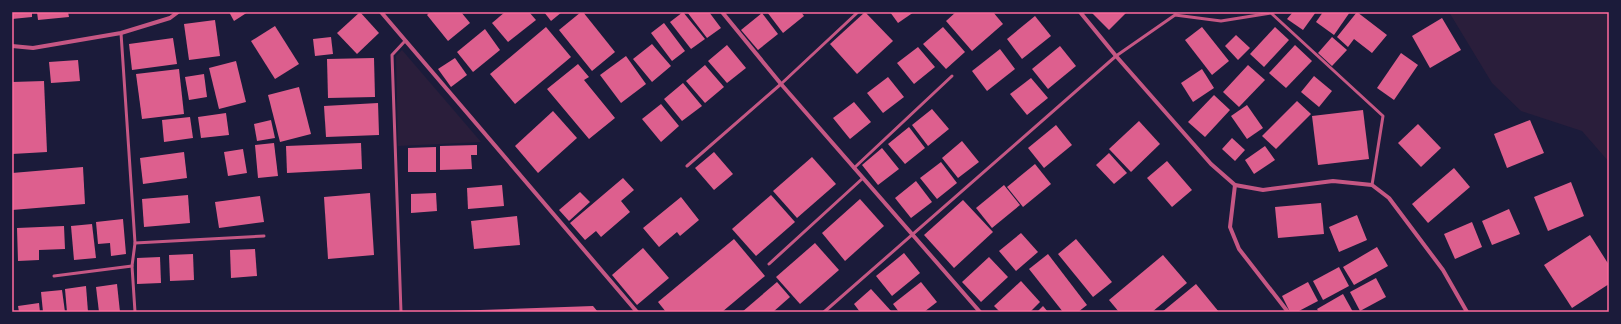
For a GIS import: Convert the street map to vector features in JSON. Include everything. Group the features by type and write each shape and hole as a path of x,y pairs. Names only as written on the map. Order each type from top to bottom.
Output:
{"street":[{"path":"12,46 33,48 121,33 170,18 178,12"},
{"path":"381,12 637,312"},
{"path":"722,12 781,84 980,312"},
{"path":"1080,12 1116,56 1211,164 1235,185 1263,190 1333,181 1372,185 1389,198 1443,270 1467,312"},
{"path":"1235,185 1230,227 1239,248 1288,312"}],"lane":[{"path":"687,166 781,84 858,12"},
{"path":"824,312 1116,56 1176,14 1221,21 1272,13 1383,116 1372,185"},
{"path":"121,33 135,243 132,266 134,312"},
{"path":"401,312 392,55 405,41"},
{"path":"854,168 952,76"},
{"path":"769,264 863,178"},
{"path":"135,243 264,236"},
{"path":"54,276 132,266"}],"shaded area":[{"path":"1449,12 1609,12 1609,162 1582,131 1521,111 1492,83"},
{"path":"402,50 481,142 398,146 396,56"}],"building":[{"path":"12,12 32,12 32,17 12,19"},
{"path":"37,12 68,12 69,17 38,20"},
{"path":"229,12 248,12 234,21"},
{"path":"360,12 379,33 357,54 337,33"},
{"path":"430,12 461,12 470,23 448,41 427,15"},
{"path":"505,12 529,12 536,20 508,42 492,23"},
{"path":"544,12 562,12 551,21"},
{"path":"583,12 615,52 592,71 559,30"},
{"path":"683,12 705,39 691,49 670,22"},
{"path":"687,12 709,12 721,28 707,38"},
{"path":"767,12 801,12 804,16 783,33"},
{"path":"865,12 893,41 857,74 830,44"},
{"path":"890,12 914,12 898,23"},
{"path":"956,12 993,12 1003,24 972,51 946,21"},
{"path":"1091,12 1127,12 1109,30"},
{"path":"1293,12 1316,12 1303,30 1287,19"},
{"path":"1323,12 1350,12 1334,35 1316,22"},
{"path":"1357,12 1387,35 1372,53 1354,39 1348,47 1337,37"},
{"path":"762,13 778,34 758,50 741,30"},
{"path":"1035,16 1051,36 1022,59 1007,39"},
{"path":"1442,18 1461,50 1430,68 1412,36"},
{"path":"215,20 220,56 189,60 184,24"},
{"path":"664,23 685,51 672,61 651,33"},
{"path":"275,26 299,64 275,79 251,41"},
{"path":"546,27 571,57 515,104 490,74"},
{"path":"943,27 965,52 946,69 923,44"},
{"path":"1202,27 1229,61 1212,75 1185,40"},
{"path":"1275,27 1289,40 1264,67 1250,54"},
{"path":"485,29 500,50 473,72 457,52"},
{"path":"1236,35 1250,48 1238,60 1225,46"},
{"path":"331,37 333,54 315,56 313,39"},
{"path":"1332,37 1347,50 1332,66 1318,53"},
{"path":"173,38 177,64 132,70 129,44"},
{"path":"652,44 671,66 652,82 633,59"},
{"path":"727,45 746,68 727,83 708,61"},
{"path":"1295,45 1312,61 1286,88 1269,73"},
{"path":"1060,46 1076,66 1048,89 1032,69"},
{"path":"918,47 935,67 914,84 897,63"},
{"path":"1000,49 1015,69 987,91 972,71"},
{"path":"1401,53 1418,65 1394,100 1377,88"},
{"path":"626,56 646,84 621,103 600,75"},
{"path":"374,58 375,97 328,98 327,59"},
{"path":"455,58 467,75 451,87 438,69"},
{"path":"78,60 80,81 51,83 49,62"},
{"path":"236,61 246,102 219,109 209,68"},
{"path":"578,64 589,77 584,80 615,118 589,139 547,89"},
{"path":"705,65 724,87 705,103 686,81"},
{"path":"1248,65 1265,80 1239,107 1223,92"},
{"path":"179,69 184,114 142,119 136,74"},
{"path":"1202,69 1214,88 1193,102 1181,83"},
{"path":"204,74 207,97 189,100 185,77"},
{"path":"1314,76 1332,91 1319,107 1301,92"},
{"path":"888,77 904,97 883,113 867,93"},
{"path":"1031,78 1048,98 1027,115 1010,94"},
{"path":"44,81 47,152 12,154 12,82"},
{"path":"683,83 702,106 682,121 664,99"},
{"path":"299,87 311,134 280,142 268,95"},
{"path":"1214,95 1230,110 1205,137 1188,122"},
{"path":"1297,101 1311,114 1276,149 1262,136"},
{"path":"854,102 871,122 850,139 833,118"},
{"path":"378,103 379,135 326,137 324,106"},
{"path":"661,104 679,126 661,142 642,119"},
{"path":"1247,105 1263,128 1247,139 1231,116"},
{"path":"932,109 949,129 928,146 912,125"},
{"path":"1363,110 1369,159 1318,165 1312,116"},
{"path":"553,111 577,138 538,173 515,146"},
{"path":"226,113 229,135 201,138 198,117"},
{"path":"190,117 193,138 164,142 162,120"},
{"path":"271,120 275,138 257,141 254,124"},
{"path":"1530,120 1544,153 1507,168 1494,134"},
{"path":"1139,121 1160,144 1131,172 1109,149"},
{"path":"1418,124 1441,148 1421,167 1398,143"},
{"path":"1056,125 1072,145 1044,168 1028,148"},
{"path":"909,127 925,148 905,164 888,144"},
{"path":"1232,138 1245,150 1235,161 1222,149"},
{"path":"962,141 979,162 958,178 942,158"},
{"path":"274,143 278,176 258,178 255,145"},
{"path":"361,143 362,169 287,173 286,146"},
{"path":"477,145 477,155 471,155 472,169 440,170 440,146"},
{"path":"1265,146 1275,160 1254,174 1245,160"},
{"path":"436,147 436,172 408,172 408,148"},
{"path":"882,148 899,169 878,185 862,165"},
{"path":"243,149 247,173 228,176 224,152"},
{"path":"184,152 187,178 143,184 140,158"},
{"path":"714,152 733,174 714,190 695,168"},
{"path":"1109,153 1127,173 1114,184 1096,165"},
{"path":"812,157 836,184 797,218 773,191"},
{"path":"1167,161 1192,190 1172,207 1147,178"},
{"path":"941,162 957,183 937,199 920,178"},
{"path":"1035,164 1051,184 1023,207 1007,187"},
{"path":"83,167 85,204 12,210 12,173"},
{"path":"1454,168 1470,187 1428,223 1412,204"},
{"path":"623,178 634,190 621,201 630,212 601,237 596,231 585,240 570,223"},
{"path":"916,181 932,202 911,218 895,198"},
{"path":"1571,182 1584,216 1548,231 1534,197"},
{"path":"502,185 504,206 468,209 467,188"},
{"path":"1004,185 1020,205 992,228 976,208"},
{"path":"580,192 590,202 569,221 559,210"},
{"path":"370,193 374,255 328,259 324,197"},
{"path":"436,193 437,211 411,213 411,194"},
{"path":"188,195 190,223 144,227 142,199"},
{"path":"771,195 795,222 756,256 732,229"},
{"path":"260,196 264,222 219,228 215,202"},
{"path":"681,197 699,220 680,236 677,232 659,247 643,228"},
{"path":"860,199 884,226 845,261 822,233"},
{"path":"963,200 993,232 954,268 924,235"},
{"path":"1321,203 1324,234 1278,238 1275,207"},
{"path":"1509,209 1520,234 1492,245 1482,221"},
{"path":"1357,215 1367,240 1339,252 1329,227"},
{"path":"517,216 520,245 474,249 471,221"},
{"path":"123,219 126,254 111,256 110,243 98,244 96,222"},
{"path":"1472,222 1482,247 1455,259 1444,234"},
{"path":"92,224 96,258 74,260 71,226"},
{"path":"64,226 65,249 39,250 39,260 18,261 17,228"},
{"path":"1021,233 1038,252 1016,271 999,251"},
{"path":"1590,235 1609,265 1609,284 1572,308 1544,265"},
{"path":"734,239 765,276 722,312 666,312 658,302"},
{"path":"1076,239 1112,282 1093,297 1058,254"},
{"path":"815,243 839,270 800,304 776,277"},
{"path":"1377,247 1388,266 1354,285 1343,267"},
{"path":"643,248 669,278 637,305 612,275"},
{"path":"255,249 257,276 231,278 230,250"},
{"path":"904,253 920,273 892,296 876,276"},
{"path":"193,254 194,280 170,281 169,255"},
{"path":"1048,254 1087,305 1078,312 1063,312 1029,269"},
{"path":"1163,255 1187,283 1152,312 1119,312 1109,300"},
{"path":"160,257 161,283 137,284 137,258"},
{"path":"989,257 1008,277 981,302 962,282"},
{"path":"1339,267 1349,286 1323,300 1313,281"},
{"path":"1376,278 1386,297 1360,311 1350,292"},
{"path":"1021,281 1040,302 1030,312 1000,312 994,306"},
{"path":"777,282 790,297 773,312 742,312"},
{"path":"921,282 937,302 924,312 899,312 893,304"},
{"path":"1308,282 1318,301 1297,312 1290,312 1282,296"},
{"path":"117,284 120,312 99,312 96,287"},
{"path":"1196,284 1219,312 1162,312"},
{"path":"86,286 88,312 67,312 65,289"},
{"path":"871,289 892,312 860,312 854,304"},
{"path":"62,290 65,312 43,312 41,292"},
{"path":"1343,294 1353,312 1319,312 1317,309"},
{"path":"39,303 40,312 19,312 18,306"},
{"path":"593,306 598,312 451,312 451,311"},
{"path":"1043,306 1048,312 1037,312"}]}
